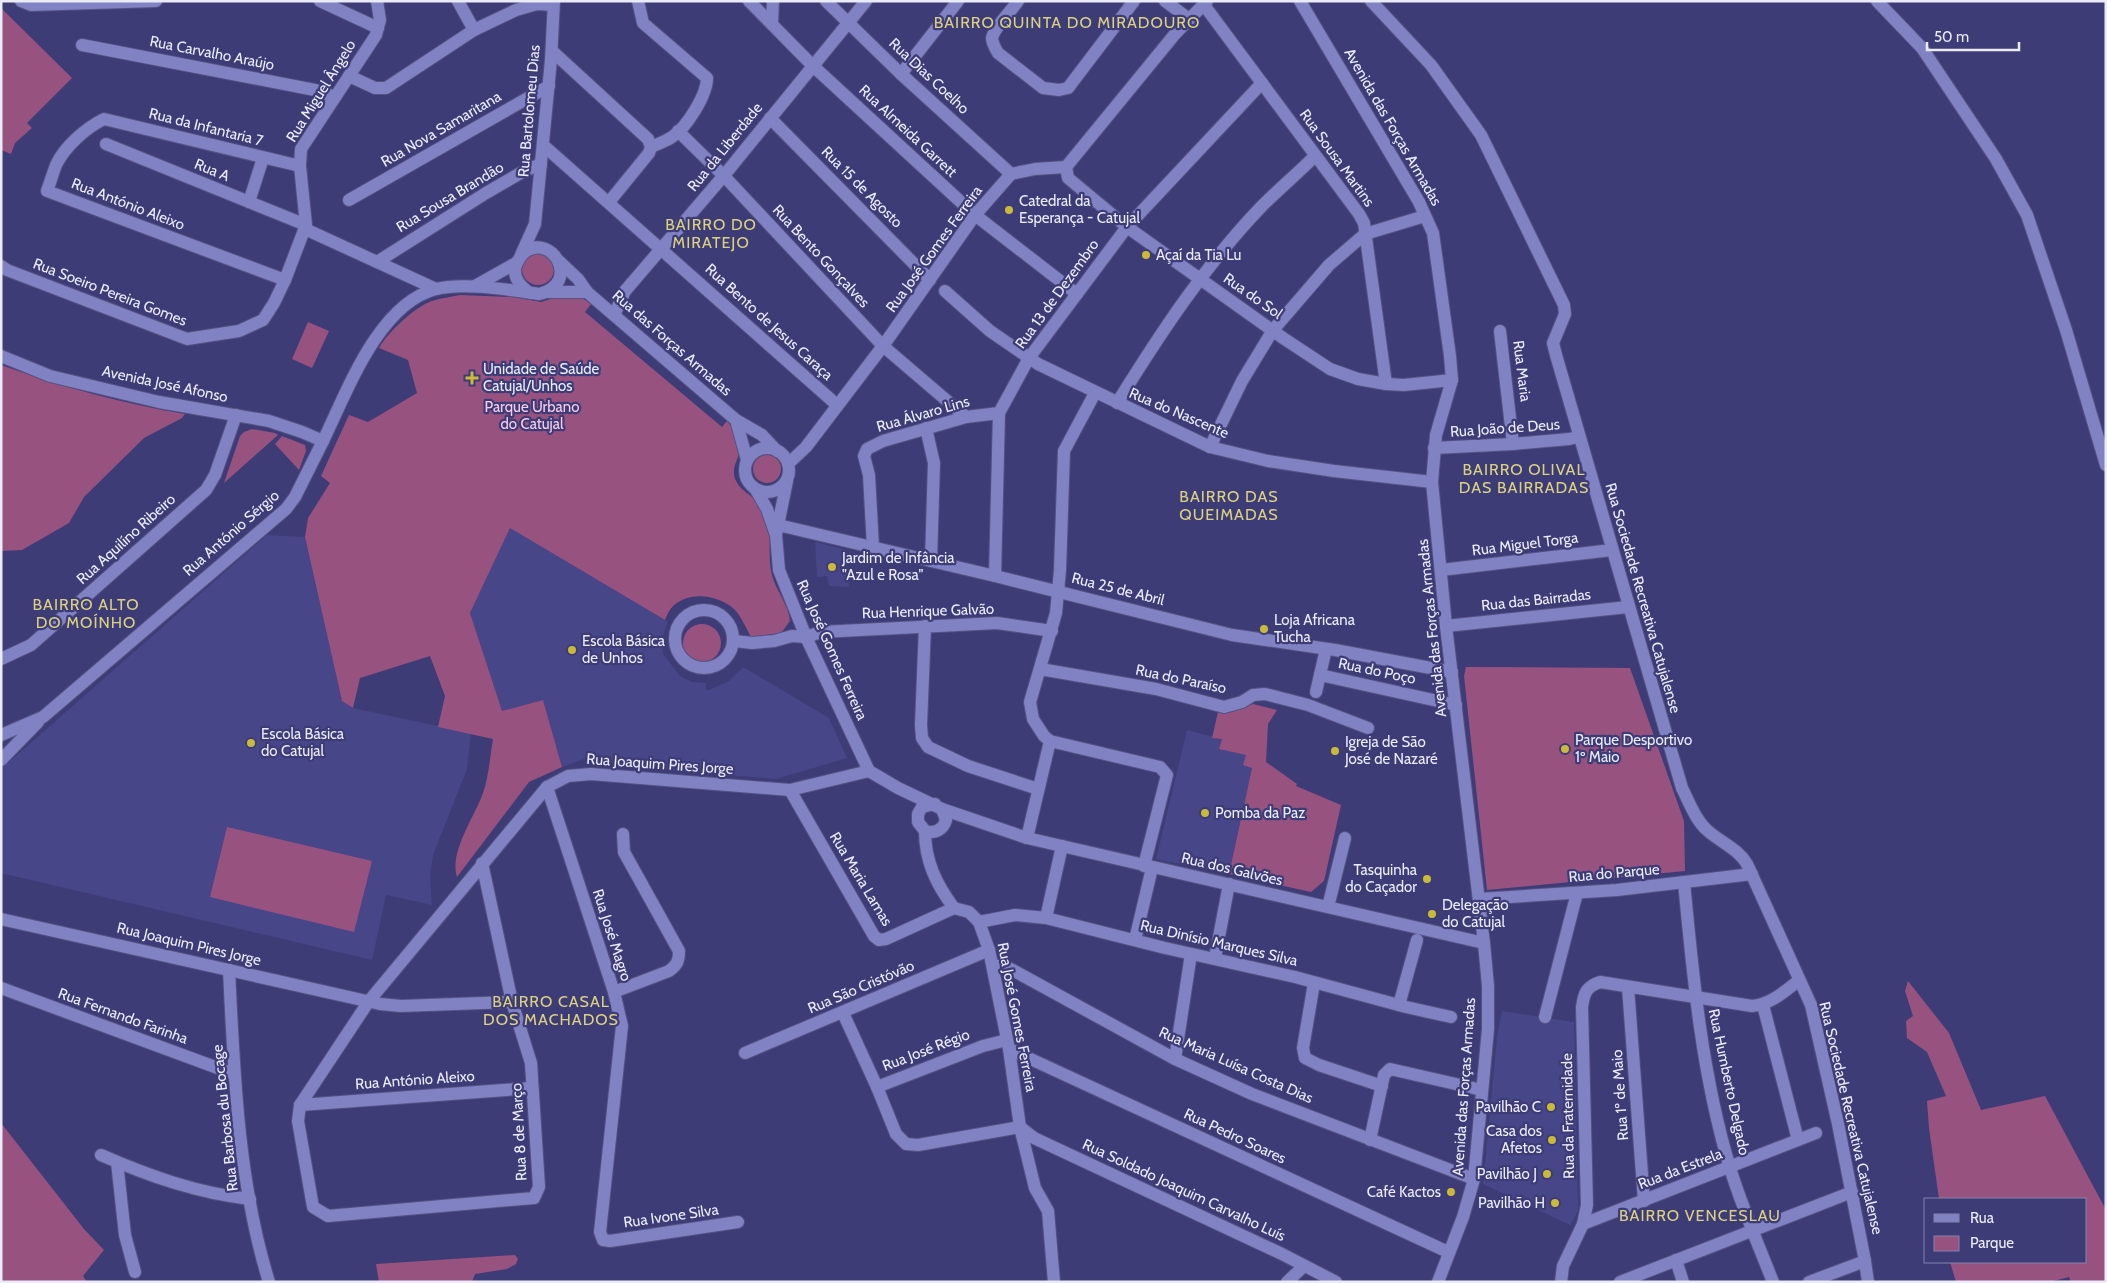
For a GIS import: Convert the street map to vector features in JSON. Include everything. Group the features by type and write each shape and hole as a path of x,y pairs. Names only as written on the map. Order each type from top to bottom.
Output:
{"street":[{"path":"21,1 31,6 156,1"},
{"path":"320,1 378,28"},
{"name":"Rua Miguel Ângelo","path":"306,227 300,166 301,149 376,35 380,20 377,1"},
{"path":"458,1 474,30"},
{"path":"638,1 643,23 707,78 707,88 699,103 678,131 672,137 651,147"},
{"name":"Rua Almeida Garrett","path":"749,1 813,66 975,215 1077,294"},
{"path":"772,24 773,1"},
{"name":"Rua Dias Coelho","path":"826,1 901,74 1011,174"},
{"name":"Rua da Liberdade","path":"614,314 625,291 724,176 866,1"},
{"path":"901,74 958,1"},
{"path":"1018,1 995,31 992,38 994,45 998,53 1043,88 1050,90 1068,88 1134,1"},
{"path":"1165,1 1189,19"},
{"name":"Avenida das Forças Armadas","path":"1300,1 1420,202 1433,233 1452,380 1436,435 1432,482 1446,626 1484,944 1488,986 1488,1029 1474,1178 1464,1217 1448,1252 1438,1282"},
{"name":"Rua Sociedade Recreativa Catujalense","path":"1371,1 1431,64 1481,135 1564,305 1565,314 1553,343 1578,436 1682,788 1692,810 1707,830 1741,855 1752,874 1798,981 1811,1005 1852,1192 1868,1282"},
{"path":"1877,1 1922,48 1996,159 2028,215 2066,330 2106,465"},
{"path":"349,76 375,88 386,88 474,30 516,10 537,4 553,3"},
{"name":"Rua Bartolomeu Dias","path":"519,259 535,224 552,51 553,3"},
{"path":"1011,174 1035,169 1066,167 1175,34 1206,3"},
{"name":"Rua Sousa Martins","path":"1206,3 1364,223 1386,384"},
{"name":"Rua Carvalho Araújo","path":"82,45 306,88 336,97"},
{"path":"552,51 648,138 651,147 649,153 609,202"},
{"name":"Rua 13 de Dezembro","path":"995,576 999,413 1030,358 1127,227 1262,83"},
{"name":"Rua Nova Samaritana","path":"348,200 549,86"},
{"name":"Rua 15 de Agosto","path":"770,118 930,280"},
{"name":"Rua da Infantaria 7","path":"104,119 300,166"},
{"name":"Rua António Aleixo","path":"104,119 91,126 71,145 57,164 47,191 285,280"},
{"name":"Rua Bento Gonçalves","path":"678,131 724,176 884,346 966,416"},
{"name":"Rua A","path":"106,144 306,227"},
{"name":"Rua Bento de Jesus Caraça","path":"543,145 662,248 837,405"},
{"path":"1117,403 1176,311 1201,279 1262,207 1315,156"},
{"path":"249,202 264,158"},
{"name":"Rua Sousa Brandão","path":"377,262 486,192 541,164"},
{"name":"Rua do Sol","path":"1066,167 1068,178 1127,227 1330,369 1358,379 1404,386 1452,380"},
{"name":"Rua José Gomes Ferreira","path":"788,464 806,447 884,346 975,215 1011,174"},
{"path":"1210,447 1242,381 1273,330 1329,266 1365,234 1425,216"},
{"name":"Rua Bartolomeu Dias","path":"535,224 546,249"},
{"path":"306,227 436,289"},
{"name":"Rua Soeiro Pereira Gomes","path":"1,266 7,270 187,339 239,331 263,320 274,304 306,227"},
{"path":"548,292 555,287 560,279 559,261 554,254 546,249 528,250 519,259 515,272 517,281 522,288 530,293 539,294 548,292 587,292"},
{"name":"Rua António Sérgio","path":"475,286 519,259"},
{"name":"Rua das Forças Armadas","path":"559,261 578,279 587,292 736,420 762,435 777,451"},
{"name":"Rua António Sérgio","path":"1,735 43,717 286,509 296,497 374,338 403,307 436,289 475,286 530,293"},
{"name":"Rua do Nascente","path":"945,291 990,332 1030,358 1095,393 1210,447 1268,461 1432,482"},
{"name":"Rua Maria","path":"1500,331 1513,444"},
{"name":"Avenida José Afonso","path":"1,356 50,376 159,402 269,421 323,441"},
{"path":"1095,393 1064,451 1058,591 1052,631 1030,702 1033,719 1044,736 1050,741 1160,767 1166,775 1135,940"},
{"name":"Rua Álvaro Lins","path":"873,547 869,475 864,456 867,449 882,441 966,416 999,413"},
{"name":"Rua Aquilíno Ribeiro","path":"1,659 31,645 206,490 215,475 236,415"},
{"path":"736,420 747,460 745,467 747,480 756,490 763,492 777,490 786,481 788,464 786,459 777,451 771,449 757,451 747,460"},
{"path":"926,428 934,463 931,561"},
{"name":"Rua João de Deus","path":"1434,448 1513,444 1569,439 1578,436"},
{"name":"Rua José Gomes Ferreira","path":"786,481 777,530 779,570 806,637 869,771"},
{"name":"Rua José Gomes Ferreira","path":"756,490 777,530"},
{"name":"Rua 25 de Abril","path":"777,530 873,547 1232,635 1326,648 1452,672"},
{"name":"Rua Miguel Torga","path":"1441,570 1612,550"},
{"name":"Rua das Bairradas","path":"1446,626 1628,607"},
{"path":"704,609 714,611 723,616 733,632 734,641 726,659 718,665 709,668 699,668 682,658 677,650 675,640 676,631 686,615 704,609"},
{"name":"Rua Henrique Galvão","path":"734,641 752,643 774,641 792,636 806,637 821,632 996,623 1052,631"},
{"path":"924,626 921,725 922,738 928,747 968,766 1038,789"},
{"path":"1316,692 1326,648"},
{"name":"Rua do Paraíso","path":"1040,669 1156,689 1224,707 1242,702 1254,695 1265,694 1308,705 1368,728"},
{"name":"Rua do Poço","path":"1320,675 1456,705"},
{"path":"1,760 43,717"},
{"path":"1027,838 1050,741"},
{"path":"869,771 898,788 938,806 946,816 944,825 934,832 925,831"},
{"name":"Rua Joaquim Pires Jorge","path":"300,1104 369,1001 547,787 568,776 590,774 790,790 869,771"},
{"name":"Rua José Magro","path":"547,787 614,992 622,1026 600,1232 603,1240 610,1242"},
{"path":"898,788 918,814"},
{"name":"Rua Maria Lamas","path":"790,790 874,936 879,940 886,939 954,908"},
{"path":"938,806 922,807 918,814 918,822 925,831 925,848 932,875 954,908 970,912 979,922"},
{"name":"Rua dos Galvões","path":"938,806 975,821 1027,838 1484,944"},
{"name":"Rua dos Galvões","path":"944,825 975,821"},
{"path":"614,992 669,971 679,960 679,951 624,852 624,834"},
{"path":"1328,907 1345,838"},
{"path":"1046,918 1062,846"},
{"name":"Rua 8 de Março","path":"300,1104 298,1121 313,1207 328,1216 534,1198 539,1187 532,1064 512,1002 482,863"},
{"name":"Rua do Parque","path":"1479,898 1577,893 1752,874"},
{"name":"Rua Humberto Delgado","path":"1684,882 1695,997 1706,1067 1730,1168 1774,1282"},
{"path":"1215,958 1229,884"},
{"path":"1544,1017 1577,893"},
{"name":"Rua Dinísio Marques Silva","path":"979,922 999,916 1015,915 1046,918 1314,982 1450,1017"},
{"name":"Rua Joaquim Pires Jorge","path":"1,919 369,1001"},
{"name":"Rua José Gomes Ferreira","path":"979,922 990,950 1008,1045 1020,1127 1035,1188 1048,1211 1054,1282"},
{"path":"1399,1005 1417,940"},
{"name":"Rua São Cristóvão","path":"746,1053 990,950"},
{"path":"1175,1059 1191,954"},
{"name":"Rua Maria Luísa Costa Dias","path":"993,965 1007,967 1175,1059 1252,1094 1474,1178"},
{"name":"Rua Barbosa du Bocage","path":"229,970 234,1074 250,1199 269,1282"},
{"path":"1628,987 1752,1006 1763,1005 1773,1000 1798,981"},
{"path":"1314,982 1303,1048 1305,1058 1319,1065 1382,1086"},
{"name":"Rua da Fraternidade","path":"1561,1282 1563,1266 1583,1224 1587,1205 1582,1007 1584,992 1590,986 1600,982 1628,987"},
{"name":"Rua 1º de Maio","path":"1628,987 1644,1201"},
{"name":"Rua Fernando Farinha","path":"1,988 234,1074"},
{"path":"369,1001 401,1006 512,1002"},
{"path":"1763,1005 1798,1140"},
{"name":"Rua José Régio","path":"844,1012 877,1086 983,1046 1008,1045"},
{"name":"Rua Pedro Soares","path":"1008,1045 1448,1252"},
{"path":"1370,1140 1384,1075 1390,1069 1482,1090"},
{"path":"877,1086 896,1134 906,1144 918,1145 1020,1127"},
{"name":"Rua António Aleixo","path":"300,1104 532,1088"},
{"name":"Rua Soldado Joaquim Carvalho Luís","path":"1020,1127 1034,1138 1336,1282"},
{"name":"Rua da Estrela","path":"1583,1224 1816,1133"},
{"path":"101,1155 153,1177 190,1188 250,1199"},
{"path":"117,1162 125,1235 135,1272"},
{"path":"1620,1282 1852,1192"},
{"name":"Rua Ivone Silva","path":"610,1242 738,1222"},
{"path":"1676,1260 1683,1282"},
{"path":"1809,1282 1826,1279 1865,1261"},
{"path":"1287,1282 1304,1266"}],"shaded area":[{"name":"Escola Básica de Unhos","path":"510,528 668,622 662,638 663,654 680,676 692,682 706,683 706,690 709,690 729,681 743,667 829,718 847,758 776,779 596,764 592,756 562,767 543,700 502,712 470,613"},
{"name":"Escola Básica do Catujal","path":"267,535 305,537 342,701 353,708 471,733 467,769 433,855 430,876 432,905 386,895 372,960 1,873 1,769"},
{"name":"Jardim de Infância \"Azul e Rosa\"","path":"815,542 846,550 849,587 829,586 827,576 817,577"},
{"name":"Pomba da Paz","path":"1187,730 1222,739 1219,749 1246,755 1252,768 1229,874 1156,859"},
{"path":"1502,1011 1574,1022 1578,1211 1570,1225 1483,1184 1497,1037"}],"green space":[{"path":"1,8 72,78 27,123 32,128 15,143 11,154 1,150"},
{"path":"538,253 544,254 549,258 553,263 553,275 549,280 544,284 538,285 532,284 527,280 523,275 522,269 523,263 527,258 532,254"},
{"name":"Parque Urbano do Catujal","path":"460,295 513,297 541,302 560,296 581,297 591,304 585,312 722,427 727,421 736,434 740,445 734,471 735,479 740,487 759,504 764,512 769,529 772,575 787,609 790,621 781,633 751,637 735,610 721,601 705,596 696,596 680,601 669,611 665,620 510,528 470,613 502,711 543,700 562,767 529,782 457,877 455,867 457,857 464,834 485,786 493,739 438,727 445,696 430,656 360,678 353,708 342,701 305,537 308,518 330,483 321,476 349,415 368,422 417,393 408,360 379,348 388,335 418,308 435,300"},
{"path":"308,322 329,331 312,368 292,359"},
{"path":"1,365 92,394 185,414 182,418 144,438 84,497 69,523 22,550 1,551"},
{"path":"252,429 278,435 224,483 240,436"},
{"path":"282,436 305,445 306,451 299,470 275,444"},
{"path":"767,455 777,459 781,469 777,479 767,483 757,479 753,469 757,459"},
{"path":"702,624 715,630 721,643 715,656 702,662 689,656 683,643 689,630"},
{"name":"Parque Desportivo 1º Maio","path":"1466,667 1630,668 1684,821 1685,871 1487,890 1464,676"},
{"path":"1253,704 1277,710 1268,724 1266,762 1297,784 1296,786 1341,805 1324,881 1311,892 1229,874 1252,768 1243,765 1246,755 1219,749 1222,739 1212,738 1218,712 1228,713"},
{"path":"227,827 372,861 354,932 210,897"},
{"path":"1908,981 1949,1033 1981,1110 2045,1096 2106,1210 2106,1282 2071,1282 2069,1277 2050,1282 1956,1282 1950,1263 2087,1263 2087,1198 1939,1198 1927,1101 1946,1096 1927,1052 1907,1038 1906,1021 1913,1016 1905,991"},
{"path":"1,1123 84,1229 104,1250 83,1276 87,1282 1,1282"},
{"path":"515,1255 518,1259 516,1264 507,1269 475,1274 472,1282 379,1282 376,1264"}],"place":[{"name":"Catedral da Esperança - Catujal","path":"1009,210"},
{"name":"Açaí da Tia Lu","path":"1146,255"},
{"name":"Unidade de Saúde Catujal/Unhos","path":"472,378"},
{"name":"Jardim de Infância \"Azul e Rosa\"","path":"832,567"},
{"name":"Loja Africana Tucha","path":"1264,629"},
{"name":"Escola Básica de Unhos","path":"572,650"},
{"name":"Escola Básica do Catujal","path":"251,743"},
{"name":"Parque Desportivo 1º Maio","path":"1565,749"},
{"name":"Igreja de São José de Nazaré","path":"1335,751"},
{"name":"Pomba da Paz","path":"1205,813"},
{"name":"Tasquinha do Caçador","path":"1427,879"},
{"name":"Delegação do Catujal","path":"1432,914"},
{"name":"Pavilhão C","path":"1551,1107"},
{"name":"Casa dos Afetos","path":"1552,1140"},
{"name":"Pavilhão J","path":"1547,1174"},
{"name":"Café Kactos","path":"1451,1192"},
{"name":"Pavilhão H","path":"1555,1203"}],"district":[{"name":"BAIRRO QUINTA DO MIRADOURO","path":"1067,22"},
{"name":"BAIRRO DO MIRATEJO","path":"711,233"},
{"name":"BAIRRO OLIVAL DAS BAIRRADAS","path":"1524,478"},
{"name":"BAIRRO DAS QUEIMADAS","path":"1229,505"},
{"name":"BAIRRO ALTO DO MOÍNHO","path":"86,613"},
{"name":"BAIRRO CASAL DOS MACHADOS","path":"551,1010"},
{"name":"BAIRRO VENCESLAU","path":"1700,1215"}]}
